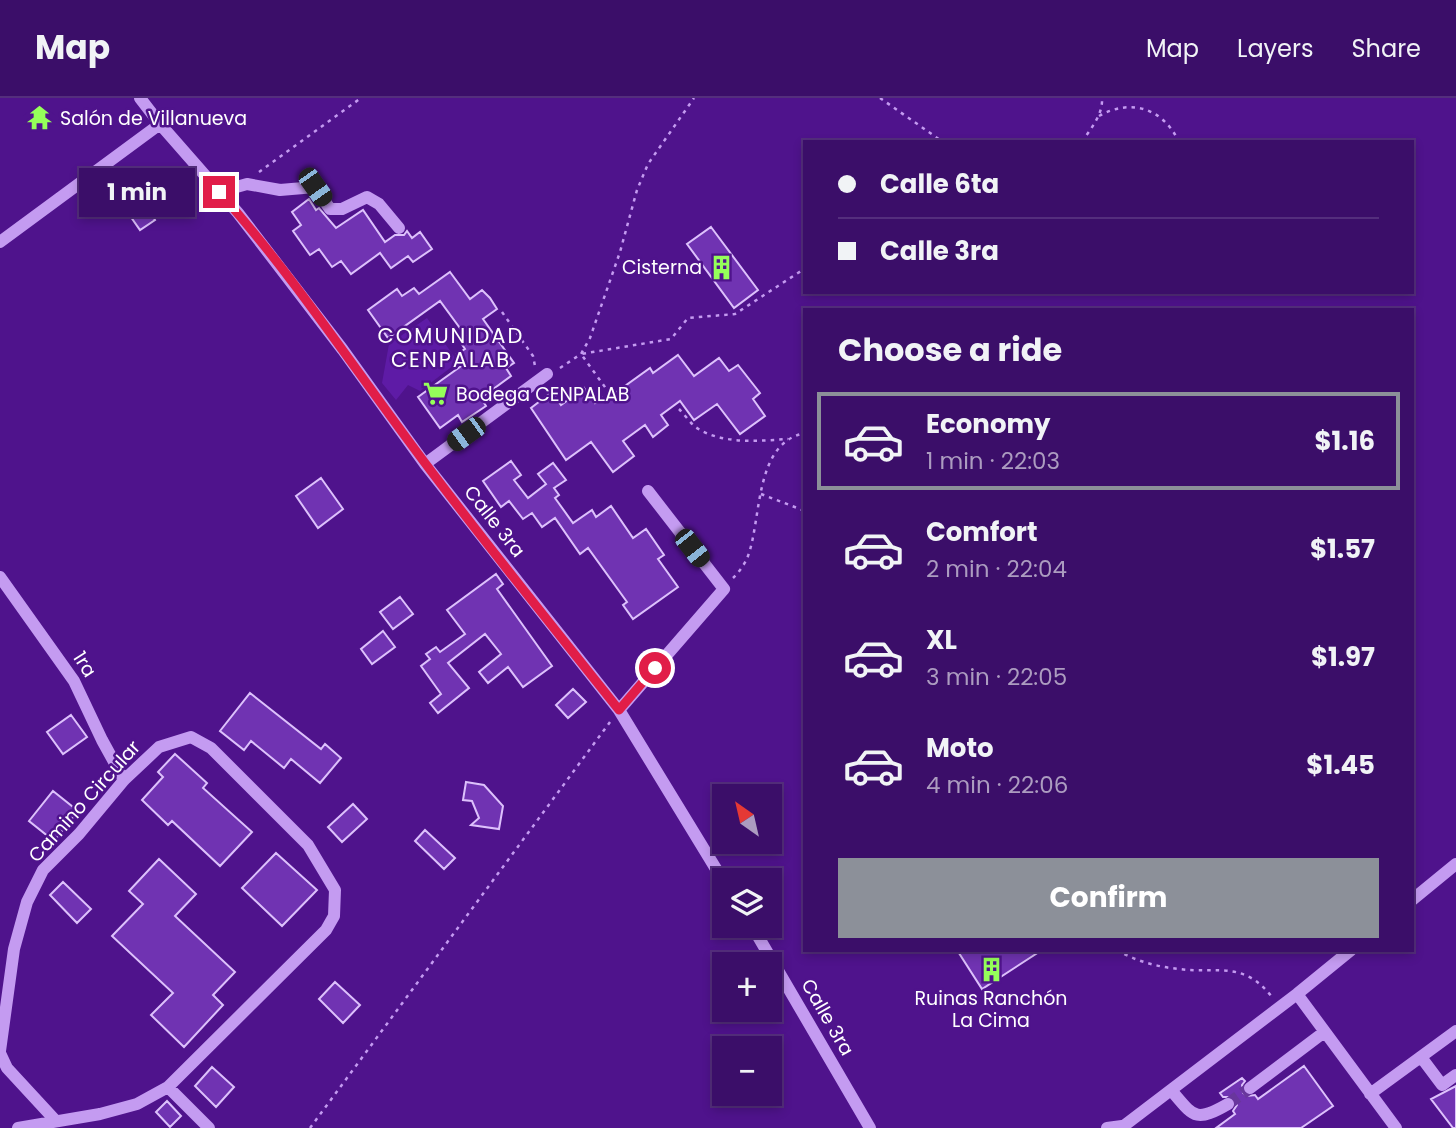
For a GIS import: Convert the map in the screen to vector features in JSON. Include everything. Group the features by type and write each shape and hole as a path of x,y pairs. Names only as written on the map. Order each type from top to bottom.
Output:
{"street":[{"name":"Calle 3ra","path":"140,98 238,213 343,350 425,464 619,710 716,868"},
{"path":"0,242 160,124"},
{"path":"219,192 247,184 280,190 315,187 330,209 342,209 367,197 379,204 399,228"},
{"path":"425,464 547,374"},
{"path":"619,710 724,589 648,491"},
{"name":"1ra","path":"0,577 74,681 124,780"},
{"name":"Camino Circular","path":"18,1128 100,1114 137,1104 168,1087 326,930 334,916 335,890 308,845 211,748 191,737 159,747 124,780 79,834 43,870 27,902 14,949 0,1052 7,1068 55,1120"},
{"path":"1414,898 1456,864"},
{"name":"Calle 3ra","path":"759,938 870,1128"},
{"path":"1107,1128 1122,1127 1297,994 1348,952"},
{"path":"1297,994 1396,1128"},
{"path":"1370,1094 1456,1031"},
{"path":"1250,1088 1324,1033"},
{"path":"1421,1057 1442,1085 1456,1075"},
{"path":"168,1087 209,1128"},
{"path":"1171,1090 1186,1108 1199,1116 1208,1116 1228,1104"}],"path":[{"path":"238,186 361,98"},
{"path":"581,354 598,318 637,190 648,164 694,98"},
{"path":"880,98 940,140"},
{"path":"1083,140 1099,116 1103,107 1102,98"},
{"path":"1099,116 1119,102"},
{"path":"1147,104 1165,118 1178,140"},
{"path":"547,374 581,354 671,339 688,318 736,314 803,268"},
{"path":"502,313 533,356 535,383"},
{"path":"581,354 610,394"},
{"path":"679,409 695,426 719,436 754,442 789,439 803,434"},
{"path":"724,589 748,557 766,472 778,450 789,439"},
{"path":"761,494 803,510"},
{"path":"310,1128 619,710"},
{"path":"1120,952 1129,958 1177,969 1212,968 1247,975 1269,993 1280,1007"}],"shaded area":[{"path":"427,318 458,362 420,391 408,385 396,400 382,383 389,344"}],"building":[{"path":"132,187 155,220 140,230 117,197"},
{"path":"309,199 316,210 319,208 336,228 363,210 385,242 395,235 404,235 407,231 412,238 420,232 432,249 413,262 408,256 391,268 380,253 351,274 341,261 332,267 319,249 310,255 293,231 301,225 292,212"},
{"name":"Cisterna","path":"711,227 758,290 734,308 687,244"},
{"path":"450,272 470,299 482,290 490,298 497,309 483,319 514,363 506,368 511,376 481,398 486,406 462,422 458,415 440,428 418,397 464,364 457,354 465,349 459,340 465,335 440,301 388,338 368,310 397,289 402,296 414,288 419,294"},
{"path":"678,355 694,376 719,358 729,371 738,365 760,393 753,399 765,416 740,434 717,404 694,420 680,401 661,415 668,425 653,437 645,425 623,441 634,456 613,472 591,442 566,460 531,408 552,392 561,405 584,388 595,403 602,398 604,401 650,368 653,373"},
{"path":"511,461 521,475 514,480 528,498 546,484 538,474 553,463 566,480 554,488 559,495 555,498 573,523 592,510 596,517 611,506 633,538 646,529 664,555 658,559 678,587 633,619 623,605 627,602 588,548 580,554 555,518 542,527 532,513 523,519 509,501 501,507 483,481"},
{"path":"321,478 343,509 318,528 296,496"},
{"path":"496,574 503,584 497,589 552,666 523,687 508,667 488,683 479,672 501,654 485,634 448,663 469,688 438,713 430,703 441,694 421,666 430,659 426,654 436,647 440,652 465,634 447,610"},
{"path":"400,597 413,614 393,629 380,612"},
{"path":"383,631 395,647 372,664 361,649"},
{"path":"573,689 586,702 568,718 556,705"},
{"path":"250,693 321,749 325,744 341,758 320,783 291,759 284,768 251,741 244,750 220,731"},
{"path":"71,715 87,737 63,754 47,732"},
{"path":"175,754 207,783 203,788 252,832 220,866 172,821 168,825 142,800 163,777 158,772"},
{"path":"466,782 484,785 503,806 499,829 471,825 479,818 472,801 463,800"},
{"path":"53,791 78,811 54,841 29,821"},
{"path":"353,804 367,819 342,842 328,827"},
{"path":"425,830 455,858 444,869 415,841"},
{"path":"276,853 317,890 282,926 242,888"},
{"path":"159,859 196,894 175,916 235,972 213,995 223,1005 184,1047 151,1015 173,993 112,936 143,904 129,891"},
{"path":"63,882 91,909 77,923 50,895"},
{"name":"Ruinas Ranchón La Cima","path":"958,952 1039,952 982,989"},
{"path":"335,982 360,1005 343,1023 319,999"},
{"path":"1304,1066 1333,1106 1301,1128 1216,1128 1235,1114 1233,1111 1237,1105 1233,1097 1223,1097 1220,1093 1242,1078 1245,1081 1242,1085 1243,1093 1247,1096 1255,1095 1258,1099"},
{"path":"212,1067 234,1087 216,1107 195,1086"},
{"path":"1456,1086 1456,1128 1453,1128 1431,1099"},
{"path":"167,1101 181,1116 170,1127 156,1112"}],"tunnel":[{"path":"1228,1104 1250,1088"}],"place":[{"name":"Salón de Villanueva","path":"40,118"},
{"name":"Cisterna","path":"722,267"},
{"name":"Bodega CENPALAB","path":"436,394"},
{"name":"Ruinas Ranchón La Cima","path":"991,970"}],"district":[{"name":"COMUNIDAD CENPALAB","path":"451,348"}],"route":[{"path":"219,192 343,350 425,464 619,710 655,668"}]}
